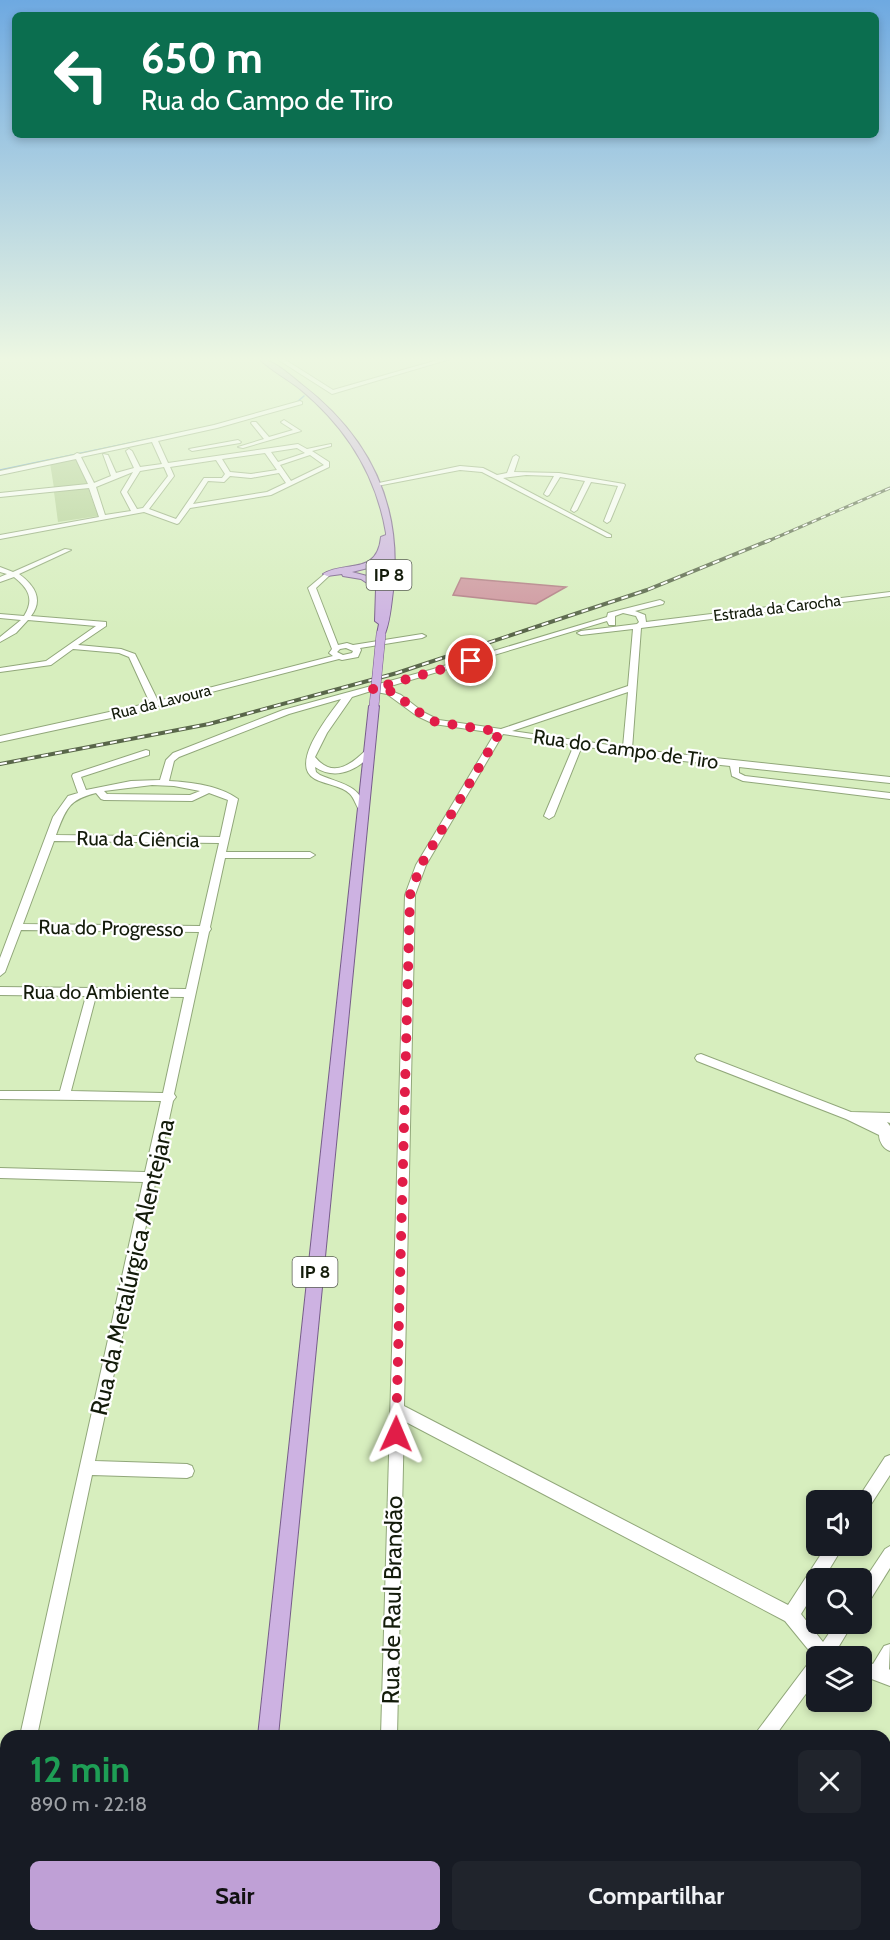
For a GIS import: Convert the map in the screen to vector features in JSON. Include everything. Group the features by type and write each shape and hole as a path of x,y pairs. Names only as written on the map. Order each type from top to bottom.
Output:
{"main road":[{"name":"IP 8","path":"360,450 377,484 392,541 390,569 384,586"},
{"name":"IP 8","path":"269,1730 362,808 381,634 387,604 380,572 386,516"},
{"path":"356,571 378,559 383,550"},
{"path":"327,574 356,571 375,574 390,569"},
{"path":"356,571 384,586"}],"street":[{"path":"0,473 112,450"},
{"path":"145,510 171,476 159,450"},
{"path":"192,450 199,461"},
{"path":"243,450 246,454"},
{"path":"0,495 92,486 138,469 276,450"},
{"path":"195,502 263,495 327,466 323,459 304,450"},
{"path":"277,464 316,450"},
{"path":"129,451 138,469"},
{"path":"267,451 290,484"},
{"path":"105,454 114,476"},
{"path":"79,458 92,486 102,517"},
{"path":"218,458 226,477"},
{"path":"510,473 515,460"},
{"path":"377,484 460,468 483,470 609,536"},
{"path":"135,512 124,492 138,469"},
{"path":"226,477 282,471"},
{"path":"497,477 510,473 622,485 607,521"},
{"path":"519,482 523,474"},
{"path":"250,476 263,495"},
{"path":"0,537 145,510 177,522 195,502 202,486 220,487 226,477"},
{"path":"547,494 557,477"},
{"path":"574,510 588,481"},
{"path":"0,580 67,550"},
{"path":"0,569 30,585 35,601 29,618 0,640"},
{"path":"327,574 312,588 338,651 355,649"},
{"name":"Estrada da Carocha","path":"637,630 663,622 890,594"},
{"path":"591,628 615,613 660,603"},
{"path":"627,751 637,630 643,622 642,609 649,604"},
{"path":"624,611 663,622"},
{"path":"0,616 103,624 48,663 0,670"},
{"path":"610,618 622,627"},
{"path":"164,783 170,760 181,752 279,714 545,638 591,628 622,627 637,630"},
{"name":"Rua da Lavoura","path":"0,739 155,704 321,661 338,651 349,657 355,649 422,636"},
{"path":"73,647 121,651 132,656 155,704"},
{"path":"500,732 631,688"},
{"name":"Rua do Campo de Tiro","path":"372,689 387,689 431,721 627,751 890,780"},
{"path":"349,695 315,745 311,757 311,771 324,780 352,790 362,808"},
{"name":"Rua de Raul Brandão","path":"389,1730 410,895 421,865 500,732"},
{"path":"549,816 579,744"},
{"path":"311,757 321,768 337,771 352,768 369,752"},
{"path":"83,793 76,776 146,753"},
{"path":"734,764 735,774 742,778 890,796"},
{"path":"0,972 58,817 71,798 83,793 119,786 164,783 208,789"},
{"path":"99,790 104,797 192,798 208,789"},
{"name":"Rua da Metalúrgica Alentejana","path":"29,1730 223,855 233,799 208,789"},
{"name":"Rua da Ciência","path":"50,838 225,840"},
{"path":"223,855 310,855"},
{"name":"Rua do Progresso","path":"16,927 206,929"},
{"name":"Rua do Ambiente","path":"0,991 191,993"},
{"path":"64,1096 92,992"},
{"path":"700,1058 850,1116 883,1132"},
{"path":"0,1095 170,1097"},
{"path":"850,1116 890,1118"},
{"path":"890,1118 884,1125 883,1132 890,1146"},
{"path":"0,1173 151,1177"},
{"path":"397,1410 791,1615 816,1646"},
{"path":"872,1490 890,1462"},
{"path":"87,1468 187,1471"},
{"path":"872,1582 890,1554"},
{"path":"791,1615 829,1556"},
{"path":"884,1675 890,1652"},
{"path":"769,1730 806,1680"}],"green space":[{"path":"77,459 87,484 54,488 50,463"},
{"path":"88,488 98,516 58,522 54,492"}],"building":[{"path":"461,578 566,587 536,604 453,595"}],"waterway":[{"path":"0,470 98,450"}],"railway":[{"path":"766,542 890,488"},
{"path":"0,764 209,724 397,673 647,590 770,540"}],"route":[{"path":"396,1434 410,895 421,865 500,732 431,721 387,689 372,689 471,661"}]}
